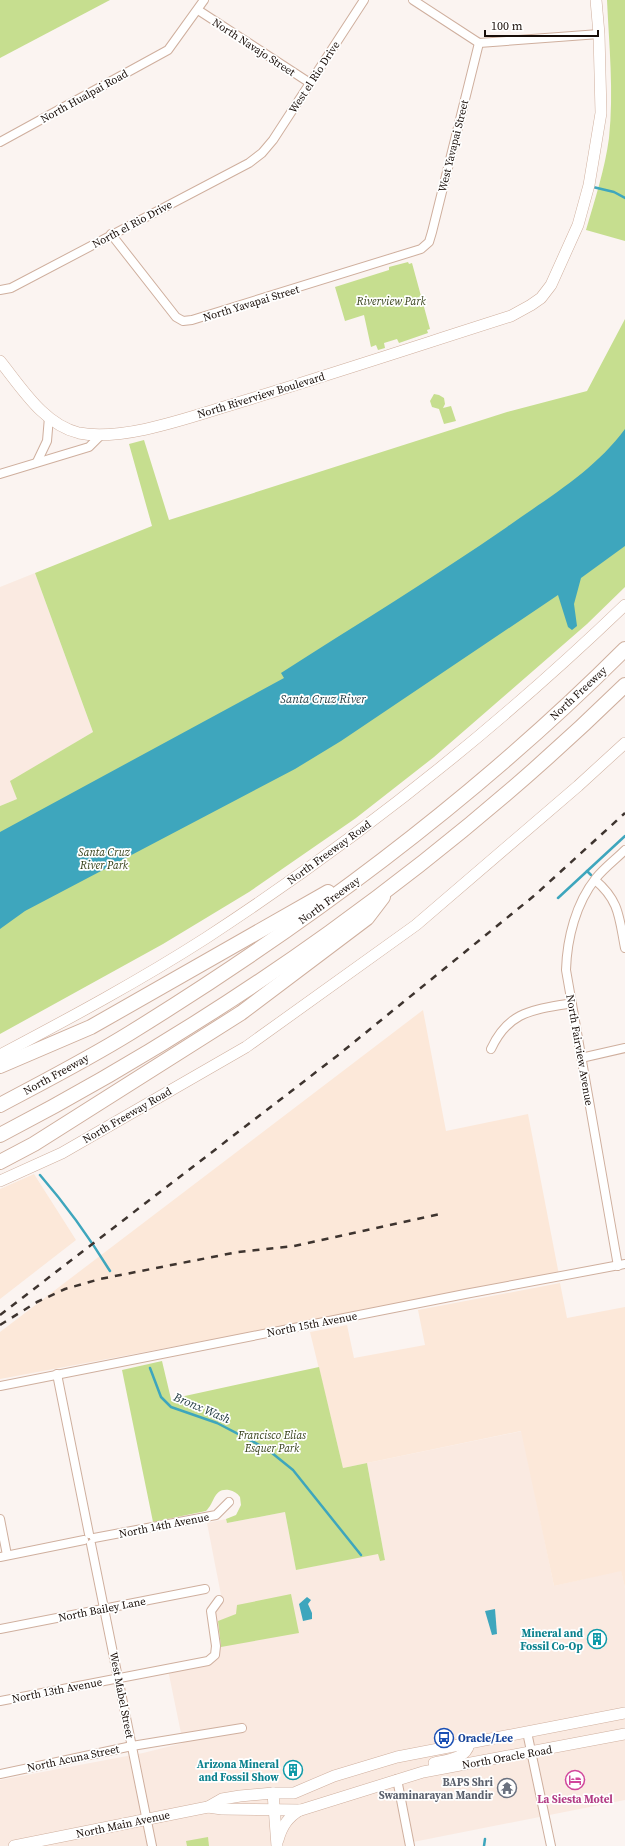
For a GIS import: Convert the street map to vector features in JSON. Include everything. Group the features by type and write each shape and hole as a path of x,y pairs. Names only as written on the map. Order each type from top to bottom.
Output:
{"highway":[{"name":"North Freeway","path":"0,1105 128,1034 258,951 382,861 508,757 625,648"},
{"path":"0,1135 65,1101 192,1025 270,974 392,885 531,772 625,685"},
{"path":"0,1066 91,1027 382,861"},
{"path":"0,1162 34,1144 241,1013 367,918 392,885"}],"main road":[{"path":"596,0 599,34"},
{"name":"North Riverview Boulevard","path":"0,361 32,401 49,417 63,427 78,433 118,435 183,419 317,379 511,316 541,298 551,285 578,224 589,185 601,113 599,34"},
{"name":"North Freeway Road","path":"0,1055 103,1000 205,938 350,838 399,801 497,722 585,644 625,605"},
{"name":"North Freeway Road","path":"0,1180 62,1153 246,1047 416,925 578,786 625,743"},
{"name":"North Oracle Road","path":"274,1793 294,1793 306,1789 327,1778 397,1757 625,1713"},
{"name":"North Oracle Road","path":"274,1810 301,1810 397,1779 436,1770 625,1734"},
{"path":"397,1779 420,1766 461,1756 468,1748 469,1744"},
{"path":"274,1793 277,1845"},
{"name":"North Main Avenue","path":"208,1807 222,1799 274,1793"},
{"name":"North Main Avenue","path":"14,1846 208,1807 274,1810"},
{"path":"277,1845 282,1828 288,1819 301,1810"}],"street":[{"path":"198,10 204,0"},
{"name":"West el Rio Drive","path":"262,153 273,140 364,0"},
{"path":"413,0 479,43 599,34"},
{"name":"North Hualpai Road","path":"0,142 168,50 198,10"},
{"name":"North Navajo Street","path":"198,10 310,83"},
{"name":"West Yavapai Street","path":"425,247 432,232 479,43"},
{"name":"North el Rio Drive","path":"0,290 11,288 111,234 249,163 262,153"},
{"name":"North Yavapai Street","path":"111,234 176,317 183,321 192,320 278,294 425,247"},
{"path":"38,462 47,441 49,417"},
{"path":"0,474 89,447 101,435"},
{"name":"North Fairview Avenue","path":"621,1265 581,1058 566,970 568,944 585,895 595,880 625,850"},
{"path":"595,880 607,890 618,909 625,948"},
{"path":"491,1049 497,1036 505,1026 516,1017 535,1010 572,1003"},
{"path":"581,1058 625,1048"},
{"name":"North 15th Avenue","path":"0,1386 621,1265"},
{"name":"West Mabel Street","path":"57,1374 152,1846"},
{"name":"North 14th Avenue","path":"4,1556 216,1515 229,1502"},
{"path":"0,1519 4,1556"},
{"name":"North Bailey Lane","path":"0,1629 205,1589"},
{"name":"North 13th Avenue","path":"0,1701 208,1661 215,1655 216,1646 211,1611 219,1600"},
{"name":"North Acuna Street","path":"0,1774 132,1746 242,1728"},
{"path":"527,1732 551,1846"},
{"path":"397,1779 410,1846"}],"shaded area":[{"path":"35,573 93,732 11,781 17,799 0,806 0,587"},
{"path":"423,1010 446,1131 528,1114 559,1275 0,1379 0,1332"},
{"path":"34,1174 76,1240 0,1299 0,1189"},
{"path":"560,1283 567,1318 625,1307 625,1588 621,1571 554,1586 521,1431 343,1468 310,1332 347,1325 354,1358 425,1345 418,1310"},
{"path":"522,1431 554,1586 621,1570 625,1588 625,1800 408,1843 408,1846 0,1846 0,1780 143,1753 183,1743 167,1665 207,1658 214,1652 213,1603 221,1595 207,1523 226,1519 227,1523 285,1512 296,1570 378,1553 385,1560 367,1463"}],"green space":[{"path":"0,0 110,0 0,58"},
{"path":"607,0 625,0 625,241 586,230 602,173 609,138 611,86"},
{"name":"Riverview Park","path":"408,262 409,264 412,263 430,329 427,330 428,333 399,343 397,339 384,343 385,348 378,350 376,345 371,347 364,315 345,321 335,287 389,270 389,267"},
{"name":"Santa Cruz River Park","path":"625,319 625,587 587,624 434,757 356,818 249,892 163,944 0,1034 0,806 17,799 10,781 93,732 35,573 152,526 129,444 144,440 169,520 507,412 587,391"},
{"path":"434,394 444,398 445,404 443,408 451,406 456,421 444,424 439,409 432,407 430,401"},
{"name":"Francisco Elias Esquer Park","path":"162,1361 171,1399 319,1367 343,1468 367,1463 385,1560 380,1561 378,1554 296,1570 285,1512 227,1523 226,1519 236,1515 241,1505 238,1494 229,1490 220,1491 206,1511 153,1522 122,1370"},
{"path":"291,1594 299,1633 221,1647 218,1621 236,1614 237,1605"},
{"path":"208,1837 209,1846 187,1846 186,1841"}],"water":[{"name":"Santa Cruz River","path":"625,429 625,546 581,578 574,604 577,626 572,630 568,627 558,595 341,741 295,769 25,911 0,929 0,832 284,678 281,673 451,565 555,494 599,458"},
{"path":"307,1597 311,1600 308,1604 312,1613 312,1619 303,1621 299,1604"},
{"path":"495,1609 497,1634 492,1635 485,1611"}],"waterway":[{"path":"593,187 614,192 625,198"},
{"path":"558,898 625,836"},
{"path":"587,871 591,875"},
{"name":"Bronx Wash","path":"40,1175 77,1222 110,1271"},
{"name":"Bronx Wash","path":"150,1368 161,1397 171,1407 217,1423 267,1449 293,1470 361,1555"},
{"name":"Bronx Wash","path":"484,1846 485,1839"}],"railway":[{"path":"0,1315 337,1056 535,895 625,813"},
{"path":"0,1325 37,1302 65,1289 100,1279 238,1252 294,1246 440,1214"}],"place":[{"name":"Mineral and Fossil Co-Op","path":"597,1639"},
{"name":"Oracle/Lee","path":"444,1738"},
{"name":"Arizona Mineral and Fossil Show","path":"293,1770"},
{"name":"La Siesta Motel","path":"575,1780"},
{"name":"BAPS Shri Swaminarayan Mandir","path":"507,1788"}]}
